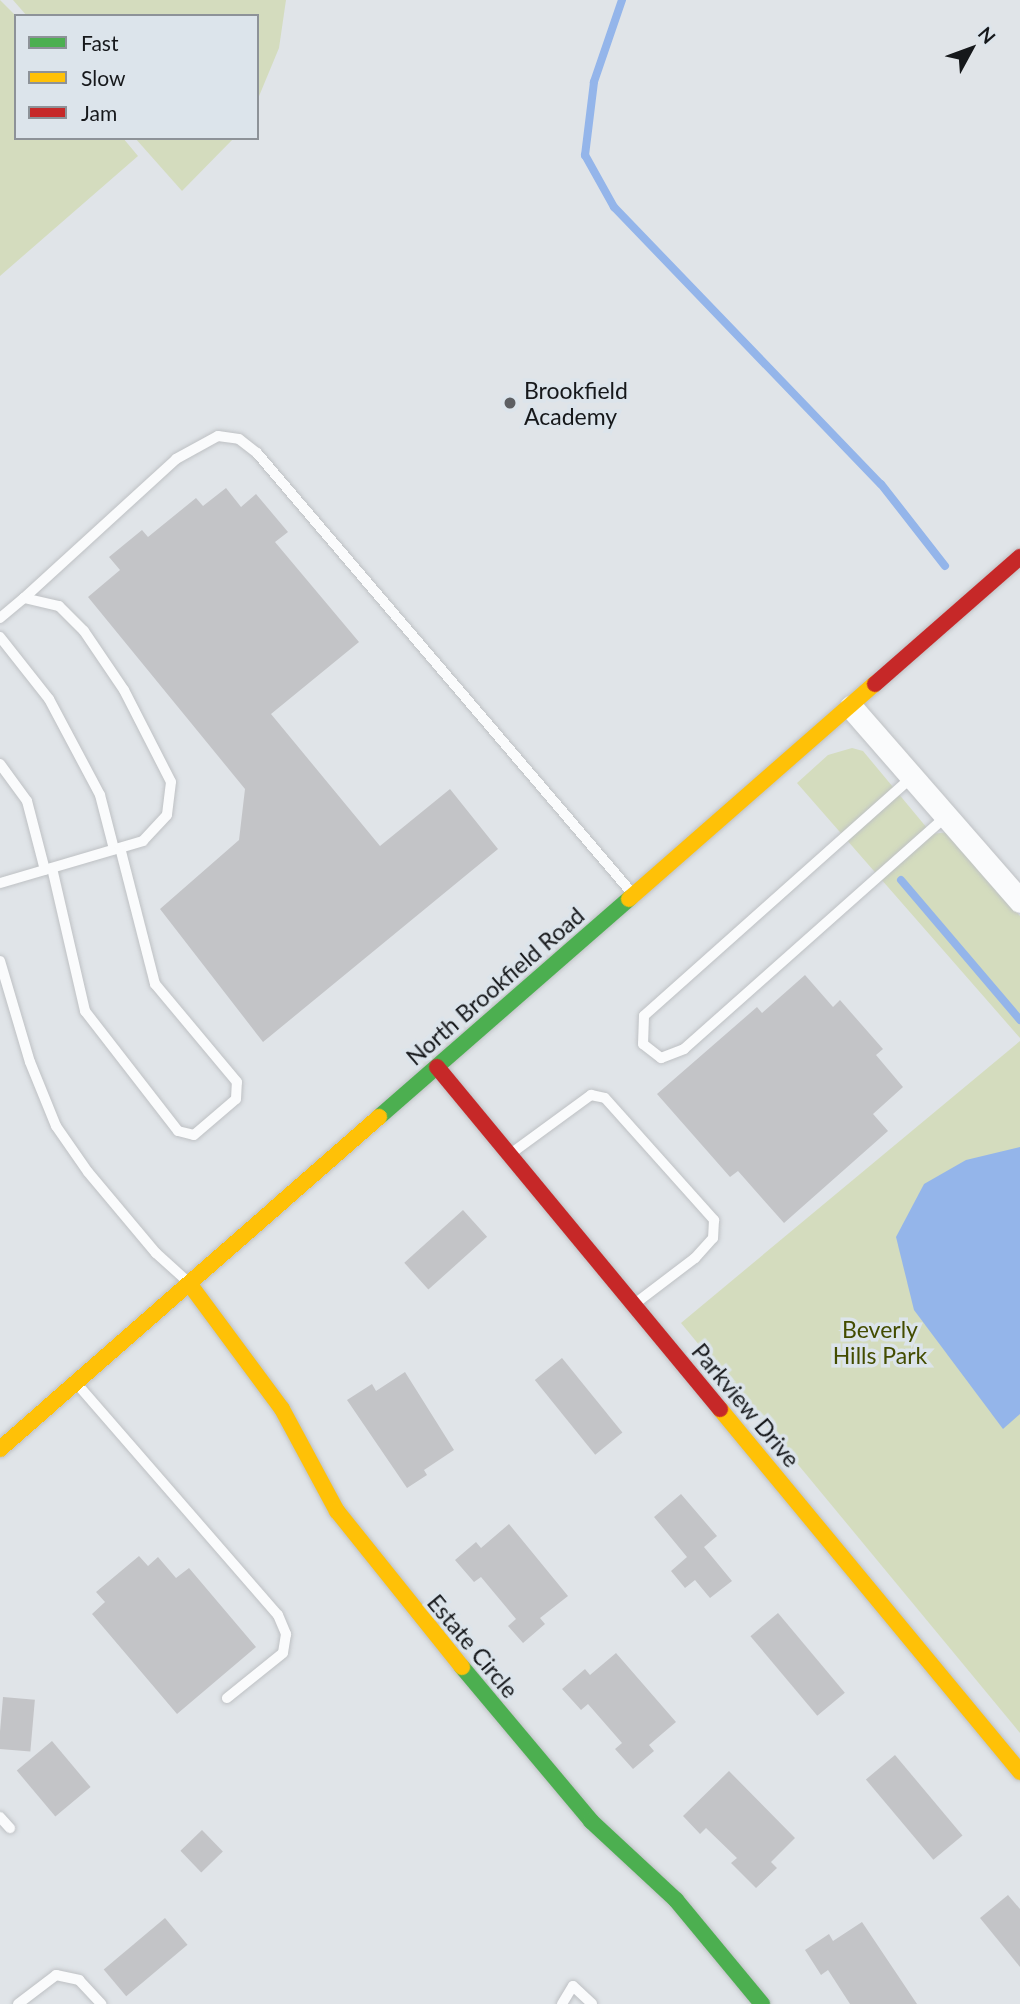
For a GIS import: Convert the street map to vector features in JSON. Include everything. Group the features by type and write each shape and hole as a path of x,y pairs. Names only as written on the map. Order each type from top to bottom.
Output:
{"street":[{"name":"North Brookfield Road","path":"0,1449 191,1286 1020,556"},
{"path":"851,707 1020,901"},
{"name":"Parkview Drive","path":"437,1067 1020,1772"},
{"name":"Estate Circle","path":"191,1286 274,1398 337,1511 387,1578 591,1821 676,1900 762,2004"}],"lane":[{"path":"0,618 176,459 218,436 239,439 266,463 634,895"},
{"path":"0,883 143,841 167,815 171,782 124,690 84,631 59,606 24,598"},
{"path":"0,637 55,711 100,795 155,984 237,1082 236,1099 194,1135 178,1131 85,1011 49,869 27,801 0,764"},
{"path":"912,777 644,1016 643,1044 661,1058 684,1049 946,816"},
{"path":"0,961 30,1062 56,1126 139,1233 191,1286"},
{"path":"509,1154 591,1095 605,1098 714,1220 713,1238 695,1258 634,1305"},
{"path":"76,1383 278,1615 286,1634 283,1653 227,1698"},
{"path":"0,1816 10,1828"},
{"path":"18,2004 56,1975 79,1980 101,2004"},
{"path":"562,2004 573,1986 592,2004"}],"green space":[{"path":"0,0 14,14 14,140 125,140 138,156 0,276"},
{"path":"13,0 286,0 279,48 259,96 259,14 25,14"},
{"path":"137,140 232,140 182,191"},
{"path":"852,748 863,751 932,834 948,832 956,838 1020,916 1020,1038 797,783 828,755"},
{"name":"Beverly Hills Park","path":"1020,1041 1020,1733 681,1323"}],"water":[{"path":"1020,1147 1020,1414 1003,1429 914,1310 896,1237 924,1184 966,1160"}],"building":[{"path":"226,488 241,507 256,494 288,532 275,542 359,642 271,714 380,846 450,789 498,849 263,1042 160,909 239,840 245,789 88,597 120,570 109,557 142,530 148,537 196,498 203,506"},
{"path":"805,975 833,1007 840,1000 883,1049 876,1055 903,1087 873,1114 888,1131 784,1223 738,1171 730,1177 657,1094 757,1007 762,1013"},
{"path":"463,1210 487,1237 428,1290 404,1263"},
{"path":"562,1358 622,1433 595,1455 535,1380"},
{"path":"405,1372 454,1450 424,1470 427,1475 407,1488 347,1400 372,1384 376,1391"},
{"path":"681,1494 717,1536 704,1547 732,1581 710,1598 695,1580 685,1588 671,1571 687,1557 654,1517"},
{"path":"509,1524 568,1596 540,1618 545,1624 523,1643 508,1626 516,1619 481,1577 474,1582 455,1560 476,1542 481,1548"},
{"path":"139,1556 148,1566 158,1557 176,1578 189,1568 256,1647 177,1714 92,1614 105,1602 96,1592"},
{"path":"778,1613 845,1693 817,1716 750,1636"},
{"path":"616,1653 676,1722 649,1745 654,1751 633,1769 615,1749 622,1743 588,1704 581,1710 562,1689 585,1669 590,1675"},
{"path":"3,1697 35,1700 30,1752 0,1749"},
{"path":"52,1741 91,1787 55,1817 17,1771"},
{"path":"895,1755 962,1835 933,1860 866,1779"},
{"path":"729,1771 795,1838 771,1862 777,1868 756,1888 731,1863 737,1858 706,1828 700,1834 683,1816"},
{"path":"202,1830 223,1852 201,1872 180,1851"},
{"path":"1008,1895 1020,1909 1020,1967 980,1918"},
{"path":"165,1918 187,1945 126,1996 104,1969"},
{"path":"862,1922 917,2004 850,2004 828,1970 821,1975 805,1950 829,1934 833,1941"}],"waterway":[{"path":"622,0 594,82 585,155 614,207 881,484 945,566"},
{"path":"901,880 1020,1020"}],"traffic: fast":[{"path":"379,1117 629,899"},
{"path":"462,1667 591,1821 676,1900 762,2004"}],"traffic: slow":[{"path":"629,899 875,684"},
{"path":"0,1449 379,1117"},
{"path":"191,1286 282,1409 337,1511 462,1667"},
{"path":"720,1409 1020,1772"}],"traffic: jam":[{"path":"875,684 1020,557"},
{"path":"437,1067 720,1409"}],"place":[{"name":"Brookfield Academy","path":"510,403"}]}
